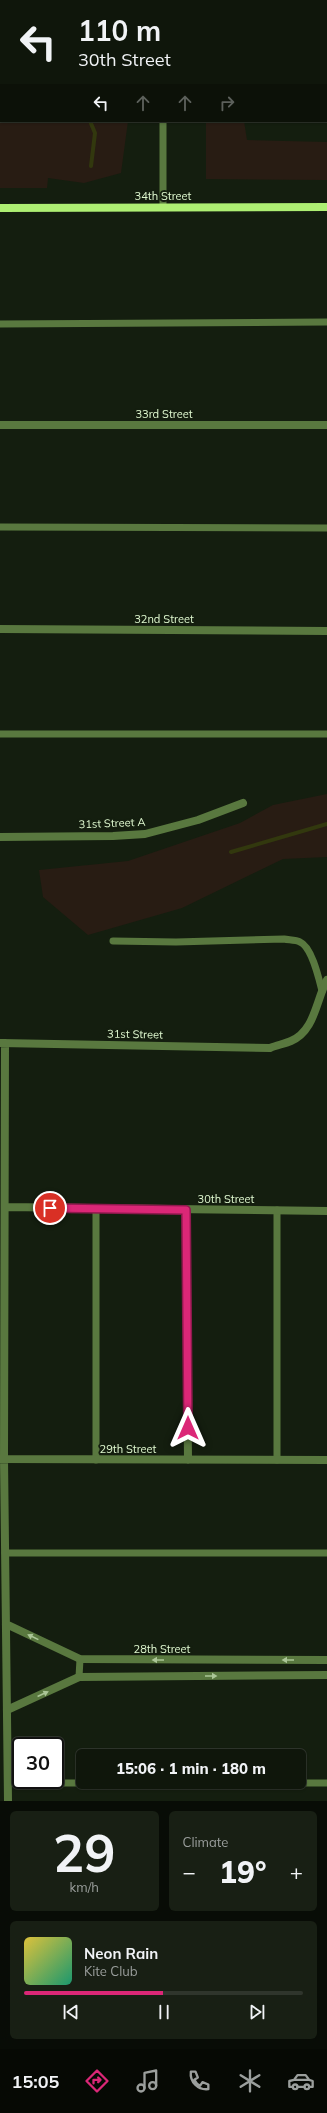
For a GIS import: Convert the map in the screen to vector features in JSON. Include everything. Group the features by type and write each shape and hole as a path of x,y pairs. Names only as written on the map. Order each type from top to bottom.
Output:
{"street":[{"name":"34th Street","path":"0,208 327,207"},
{"name":"33rd Street","path":"0,425 327,425"},
{"name":"32nd Street","path":"0,629 327,631"},
{"name":"31st Street A","path":"0,837 113,836 145,834 198,820 243,803"},
{"name":"31st Street","path":"2,1043 270,1048 292,1041 304,1032 313,1016 327,980"},
{"path":"2,1043 5,1208 2,1250 2,1459 8,1710 8,1801"},
{"name":"30th Street","path":"5,1208 327,1211"},
{"path":"186,1210 188,1460"},
{"name":"29th Street","path":"2,1459 327,1460"},
{"name":"28th Street","path":"6,1624 80,1659 327,1660"},
{"path":"8,1710 79,1676 327,1675"}],"lane":[{"path":"163,122 163,207"},
{"path":"0,324 327,322"},
{"path":"0,527 327,528"},
{"path":"0,734 327,734"},
{"path":"113,941 176,942 284,939 301,942 306,946 312,956 322,991"},
{"path":"96,1209 96,1460"},
{"path":"277,1210 277,1460"},
{"path":"5,1553 327,1553"},
{"path":"79,1676 80,1659"},
{"path":"8,1783 327,1783"}],"shaded area":[{"path":"0,122 128,122 121,173 84,183 48,178 47,188 0,188"},
{"path":"206,122 244,122 247,140 327,142 327,180 206,179"},
{"path":"327,794 327,857 283,859 182,908 88,935 43,897 39,870 128,861 240,823 273,805"}],"waterway":[{"path":"90,122 95,133 91,166"},
{"path":"231,852 327,824"}],"route":[{"path":"50,1208 186,1210 188,1428"}]}
